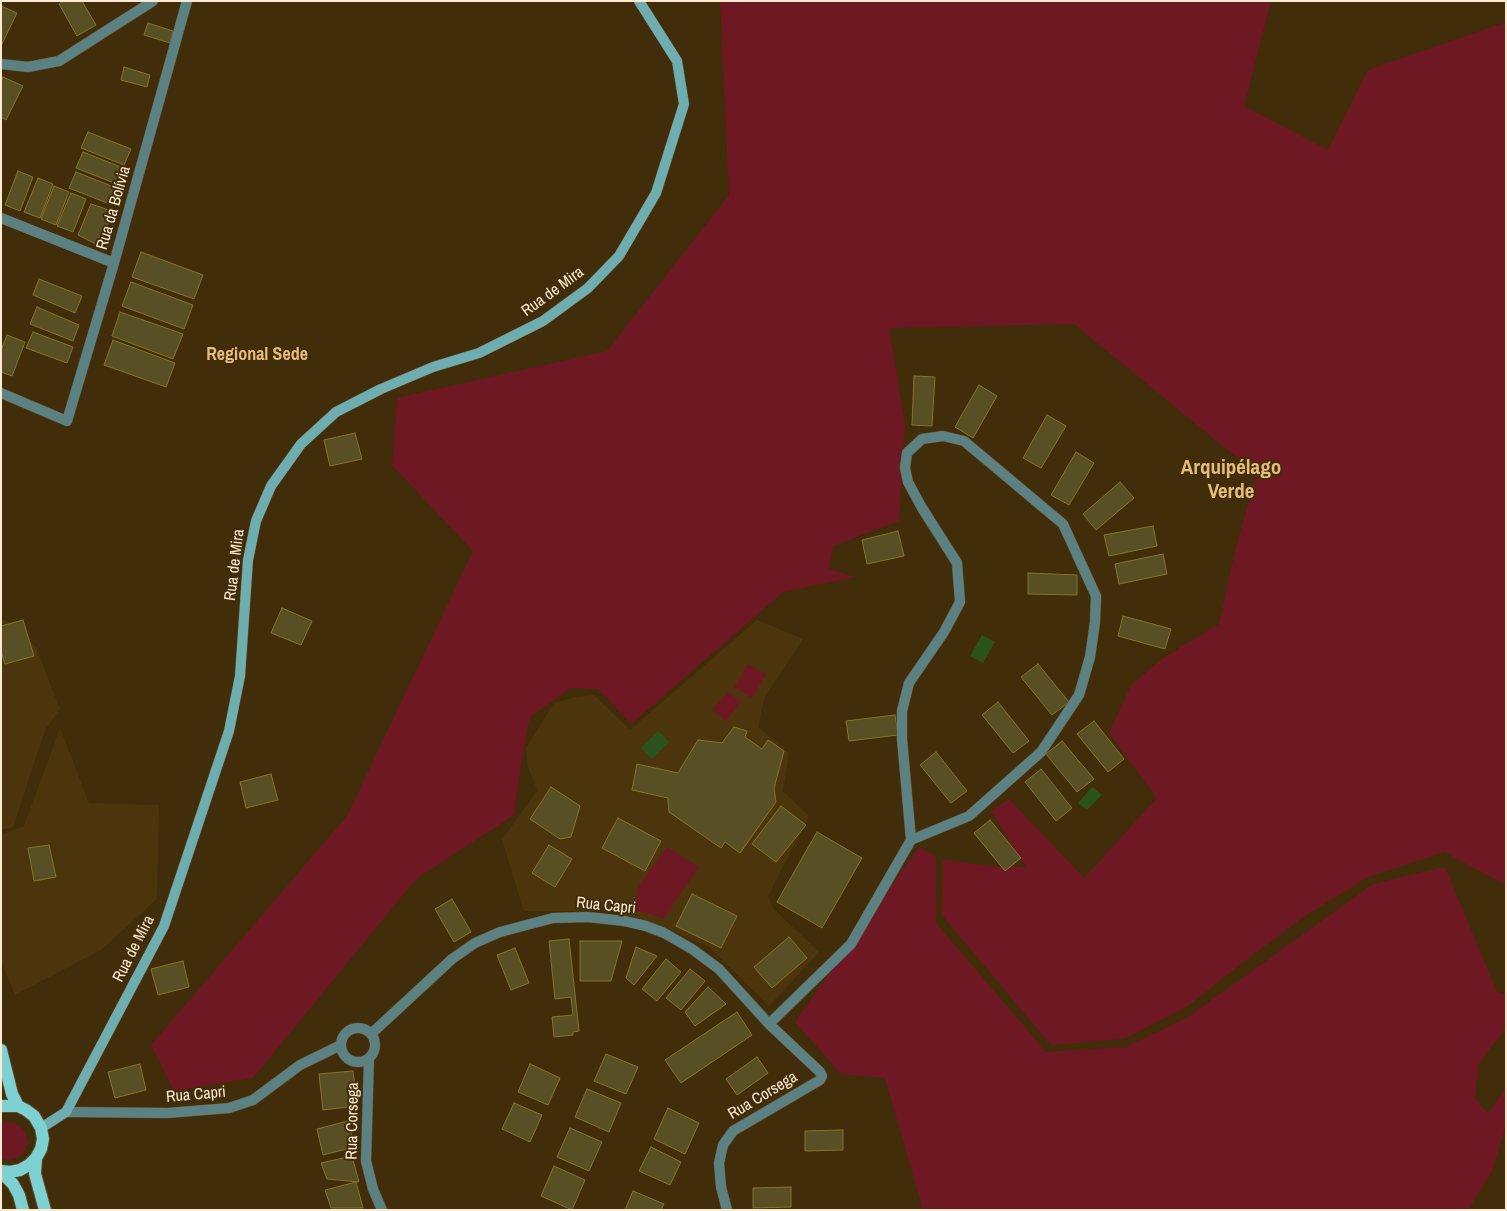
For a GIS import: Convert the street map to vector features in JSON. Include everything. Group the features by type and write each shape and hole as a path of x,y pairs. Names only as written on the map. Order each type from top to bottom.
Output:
{"main road":[{"path":"1,1050 12,1094 18,1106"},
{"path":"1,1106 18,1106 34,1116 40,1128 42,1139 41,1149 29,1165 20,1170 1,1171"},
{"path":"36,1158 35,1174 45,1210"},
{"path":"1,1171 13,1184 19,1195 23,1210"}],"street":[{"path":"1,64 28,68 60,61 153,1"},
{"name":"Rua da Bolívia","path":"1,393 67,421 114,263 187,1"},
{"name":"Rua de Mira","path":"66,1112 164,926 229,731 240,676 248,560 256,521 271,486 301,444 336,412 381,389 478,352 543,321 588,288 620,256 656,193 684,104 677,61 639,1"},
{"path":"1,218 114,263"},
{"path":"769,1024 851,944 911,840 902,739 902,711 909,683 944,632 960,602 957,563 908,482 905,468 906,453 922,439 943,436 964,441 1063,524 1096,596 1095,622 1090,657 1078,695 1041,752 969,816 911,840"},
{"name":"Rua Capri","path":"66,1112 168,1113 229,1108 253,1100 300,1065 341,1045 346,1034 351,1030 361,1028 372,1034 452,959 475,943 500,932 553,918 580,917 631,922 646,926 671,937 692,949 718,969 769,1024 820,1072"},
{"path":"341,1045 345,1056 350,1060 359,1062 369,1059 375,1050 372,1034"},
{"name":"Rua Corsega","path":"369,1059 366,1161 373,1189 382,1210"},
{"name":"Rua Corsega","path":"726,1210 721,1187 719,1163 723,1146 733,1130 820,1080 822,1076 820,1072"},
{"path":"40,1128 66,1112"}],"shaded area":[{"path":"720,1 1271,1 1244,106 1328,150 1368,70 1506,22 1506,885 1444,852 1368,877 1305,916 1188,1006 1124,1039 1051,1045 941,914 943,860 998,867 1026,867 991,811 1009,799 1084,878 1157,798 1109,733 1131,685 1162,659 1219,624 1237,543 1257,474 1074,324 889,328 905,425 899,521 833,546 829,569 855,577 783,592 631,724 598,689 571,688 530,717 514,815 416,879 253,1078 174,1091 151,1045 347,816 473,551 392,465 397,398 607,351 729,195"},
{"path":"1,619 6,620 36,647 60,709 45,730 13,827 1,830"},
{"path":"757,620 803,639 765,696 758,727 789,753 783,791 809,816 768,896 773,908 819,952 769,1006 709,947 664,927 609,911 524,911 502,840 537,790 528,768 526,748 554,703 575,697 594,695 630,730"},
{"path":"982,635 995,642 983,663 970,656"},
{"path":"748,664 766,674 752,698 734,687"},
{"path":"728,692 741,702 726,721 712,710"},
{"path":"60,728 89,803 159,805 157,899 101,950 15,995 1,961 1,835 24,826"},
{"path":"658,731 669,742 652,759 641,748"},
{"path":"1092,787 1102,795 1087,810 1078,803"},
{"path":"667,847 699,867 664,918 634,910 638,887"},
{"path":"919,847 936,856 936,923 1046,1052 1126,1047 1188,1017 1373,884 1445,867 1497,992 1506,994 1506,1028 1479,1063 1475,1098 1488,1114 1506,1088 1506,1126 1492,1171 1468,1210 923,1210 885,1078 841,1074 795,1022"},
{"path":"1,1123 15,1123 25,1131 28,1143 23,1154 11,1160 1,1158"}],"building":[{"path":"63,1 82,1 96,25 77,36 59,4"},
{"path":"1,6 17,13 1,46"},
{"path":"148,23 173,31 170,43 144,35"},
{"path":"124,67 150,75 147,87 121,80"},
{"path":"3,77 23,86 6,120 1,117 1,81"},
{"path":"88,132 131,149 124,165 81,148"},
{"path":"83,152 126,169 119,185 76,168"},
{"path":"18,171 33,177 20,211 5,205"},
{"path":"76,172 119,189 112,205 69,188"},
{"path":"38,178 53,184 40,218 24,212"},
{"path":"54,186 69,192 56,225 41,219"},
{"path":"71,193 86,199 73,232 57,226"},
{"path":"91,204 112,211 100,246 78,235"},
{"path":"141,252 203,275 194,299 132,277"},
{"path":"39,279 82,296 75,313 33,295"},
{"path":"131,282 193,305 184,329 122,306"},
{"path":"37,307 79,325 73,341 30,324"},
{"path":"120,312 183,334 173,359 112,336"},
{"path":"33,332 73,347 67,363 26,348"},
{"path":"7,335 25,342 12,376 1,372 1,350"},
{"path":"113,340 175,363 166,387 104,365"},
{"path":"914,376 935,377 932,426 912,425"},
{"path":"979,385 997,396 973,438 955,427"},
{"path":"1047,415 1066,426 1041,468 1023,458"},
{"path":"355,433 362,459 330,466 324,440"},
{"path":"1076,452 1094,463 1069,505 1051,495"},
{"path":"1120,482 1134,498 1096,530 1083,514"},
{"path":"1153,526 1157,546 1109,556 1104,535"},
{"path":"898,531 904,556 867,564 862,540"},
{"path":"1163,554 1167,574 1119,584 1115,564"},
{"path":"1028,573 1077,575 1077,595 1028,594"},
{"path":"282,608 312,621 301,645 271,633"},
{"path":"1123,616 1171,629 1165,649 1118,636"},
{"path":"23,620 34,656 5,664 1,651 1,626"},
{"path":"1038,664 1069,702 1052,715 1021,677"},
{"path":"998,702 1029,741 1013,753 982,715"},
{"path":"895,715 898,735 849,741 846,721"},
{"path":"1094,721 1124,759 1108,772 1077,734"},
{"path":"734,727 747,731 745,737 762,749 768,740 784,751 774,788 776,802 740,853 725,842 721,848 669,812 668,798 632,790 637,764 678,773 698,740 722,743"},
{"path":"1062,741 1094,779 1077,792 1046,754"},
{"path":"936,752 967,791 951,803 920,765"},
{"path":"1041,769 1072,808 1056,821 1025,782"},
{"path":"271,774 278,800 246,808 240,782"},
{"path":"551,787 580,806 571,837 560,839 530,819"},
{"path":"781,806 806,825 776,862 752,844"},
{"path":"618,818 661,841 645,871 602,848"},
{"path":"990,820 1021,858 1005,871 974,833"},
{"path":"817,832 862,858 822,928 777,902"},
{"path":"49,845 56,877 34,881 28,848"},
{"path":"549,845 572,859 555,887 532,873"},
{"path":"692,894 737,916 721,948 676,926"},
{"path":"452,899 471,932 454,942 435,909"},
{"path":"789,937 807,958 772,988 754,967"},
{"path":"569,939 579,1031 573,1032 573,1035 554,1037 552,1017 573,1015 571,997 555,999 549,941"},
{"path":"580,941 622,941 611,981 580,981"},
{"path":"636,947 657,956 634,985 626,978"},
{"path":"515,948 529,983 511,990 497,955"},
{"path":"666,959 681,972 657,1001 642,989"},
{"path":"183,961 189,987 158,995 151,969"},
{"path":"690,969 705,981 681,1010 666,998"},
{"path":"708,987 726,1004 695,1026 685,1012"},
{"path":"737,1012 752,1035 681,1083 665,1060"},
{"path":"606,1054 638,1067 626,1094 594,1081"},
{"path":"757,1057 768,1073 737,1095 726,1079"},
{"path":"140,1064 146,1090 115,1098 108,1072"},
{"path":"530,1064 560,1078 548,1105 518,1092"},
{"path":"353,1071 357,1106 323,1110 319,1074"},
{"path":"587,1089 621,1103 609,1132 575,1117"},
{"path":"514,1103 542,1115 530,1142 502,1129"},
{"path":"668,1108 699,1123 685,1154 654,1139"},
{"path":"348,1121 355,1147 323,1155 317,1129"},
{"path":"570,1128 602,1142 589,1171 557,1157"},
{"path":"843,1130 843,1150 805,1151 805,1131"},
{"path":"651,1147 681,1162 670,1185 639,1171"},
{"path":"352,1156 359,1182 327,1179 321,1163"},
{"path":"554,1166 585,1180 572,1210 541,1196"},
{"path":"356,1182 363,1208 331,1208 325,1190"},
{"path":"791,1187 791,1207 753,1208 753,1188"},
{"path":"633,1191 664,1204 661,1210 625,1210"}],"district":[{"name":"Regional Sede","path":"257,355"},
{"name":"Arquipélago Verde","path":"1231,480"}]}
